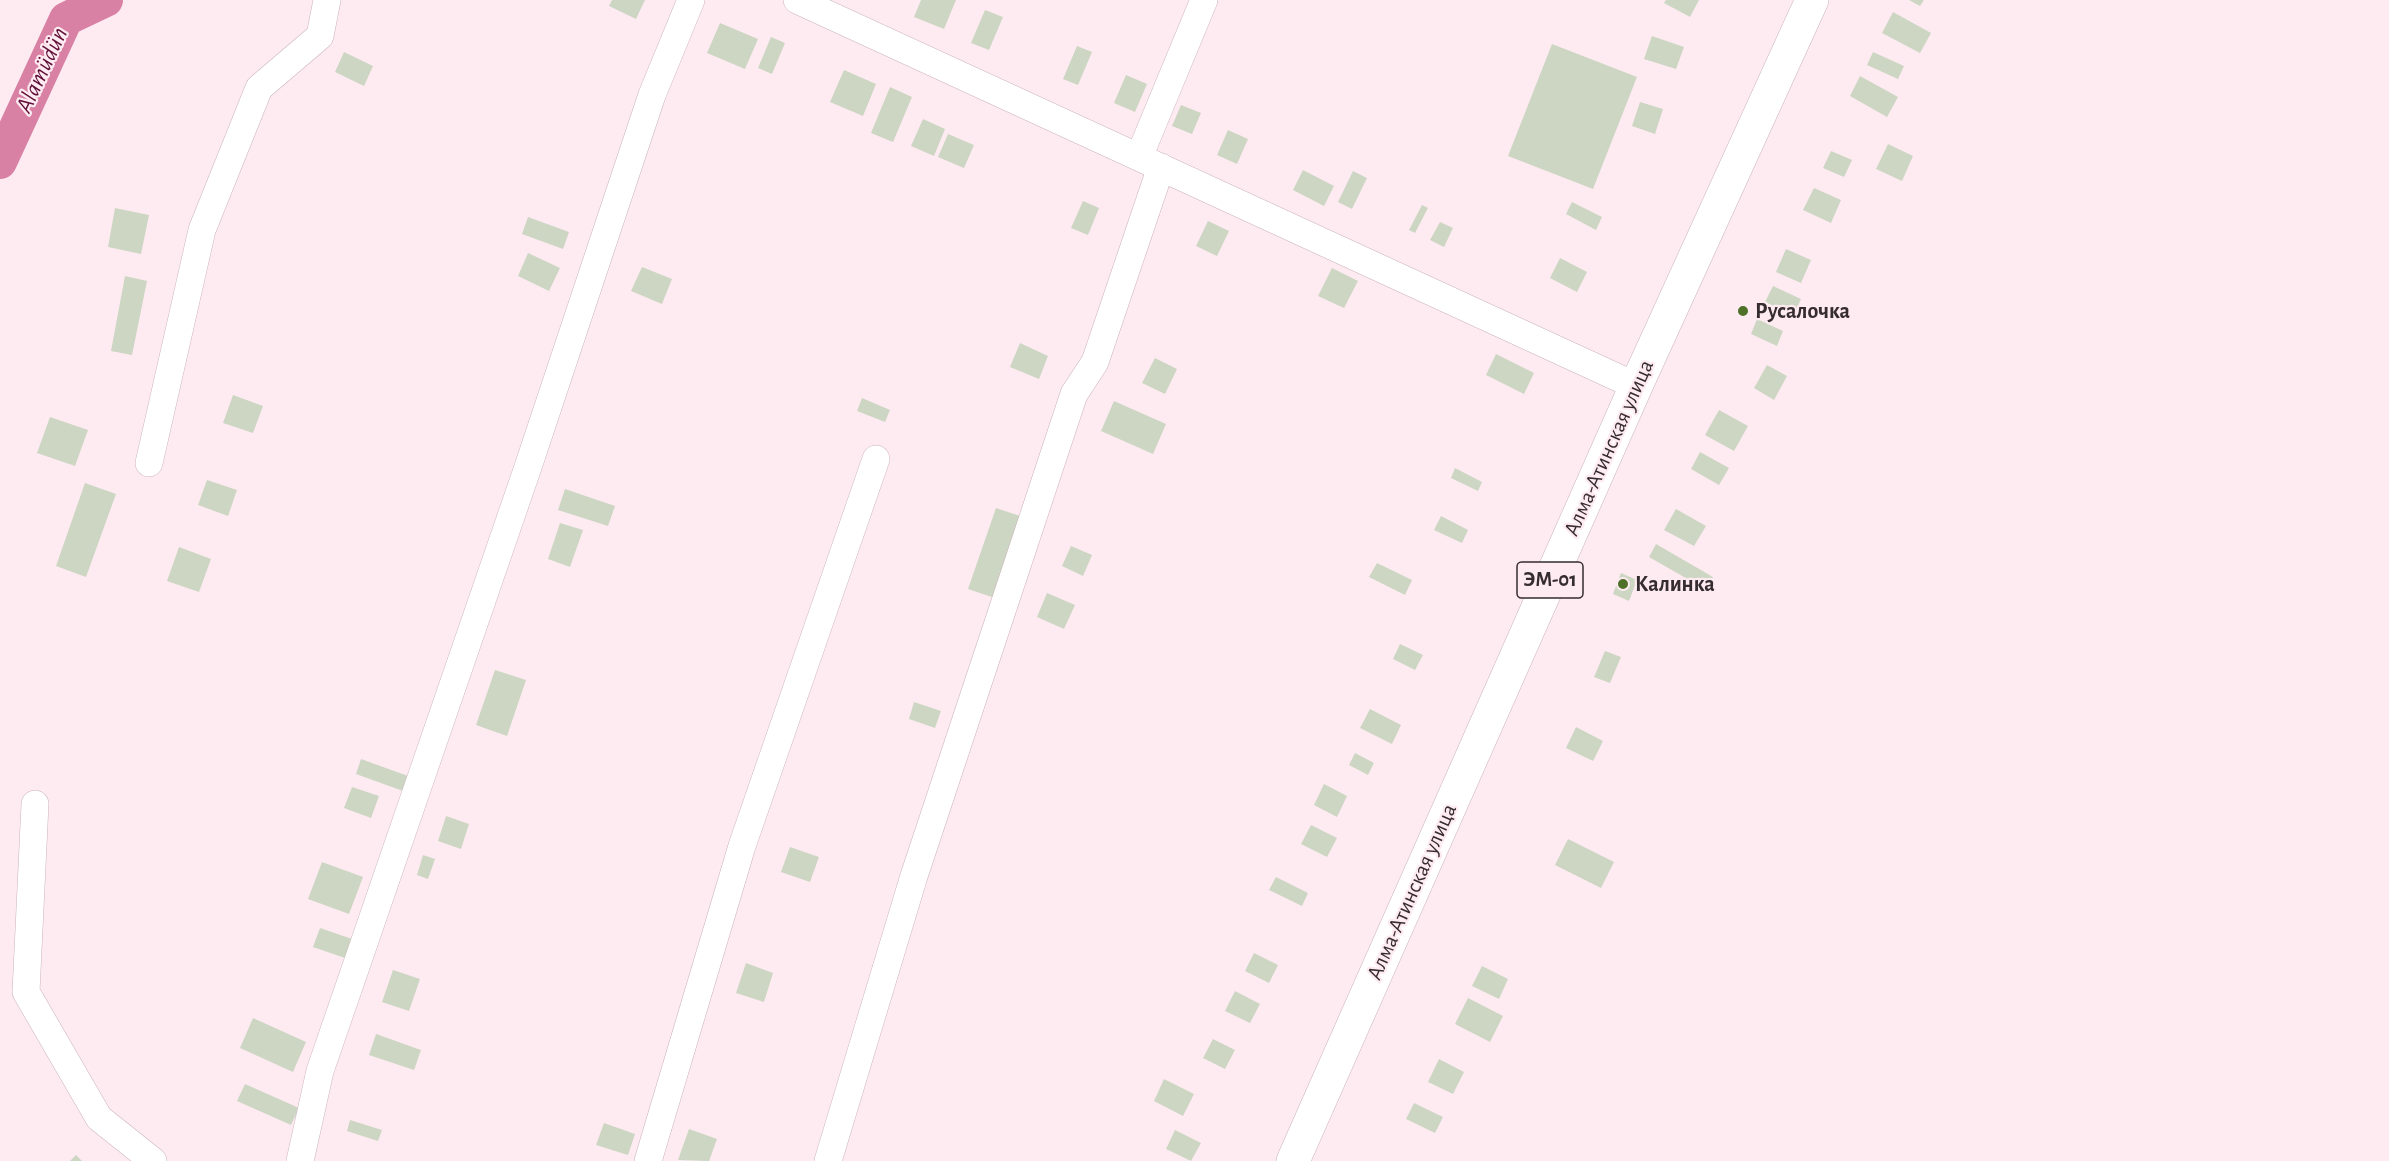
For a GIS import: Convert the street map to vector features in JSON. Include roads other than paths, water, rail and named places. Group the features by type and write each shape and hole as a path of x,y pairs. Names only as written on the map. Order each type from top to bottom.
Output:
{"highway":[{"name":"Алма-Атинская улица","path":"1293,1161 1636,386 1812,0"}],"street":[{"path":"149,463 202,230 259,88 320,36 327,0"},
{"path":"300,1161 320,1071 528,467 652,95 691,0"},
{"path":"797,0 1636,386"},
{"path":"828,1161 914,876 1011,581 1074,394 1095,362 1150,162 1204,0"},
{"path":"648,1161 742,846 876,459"},
{"path":"35,804 26,992 99,1118 153,1161"}],"waterway":[{"name":"Alamüdün","path":"0,162 66,19 106,0"}],"place":[{"name":"Русалочка","path":"1743,311"},
{"name":"Калинка","path":"1623,584"}]}
